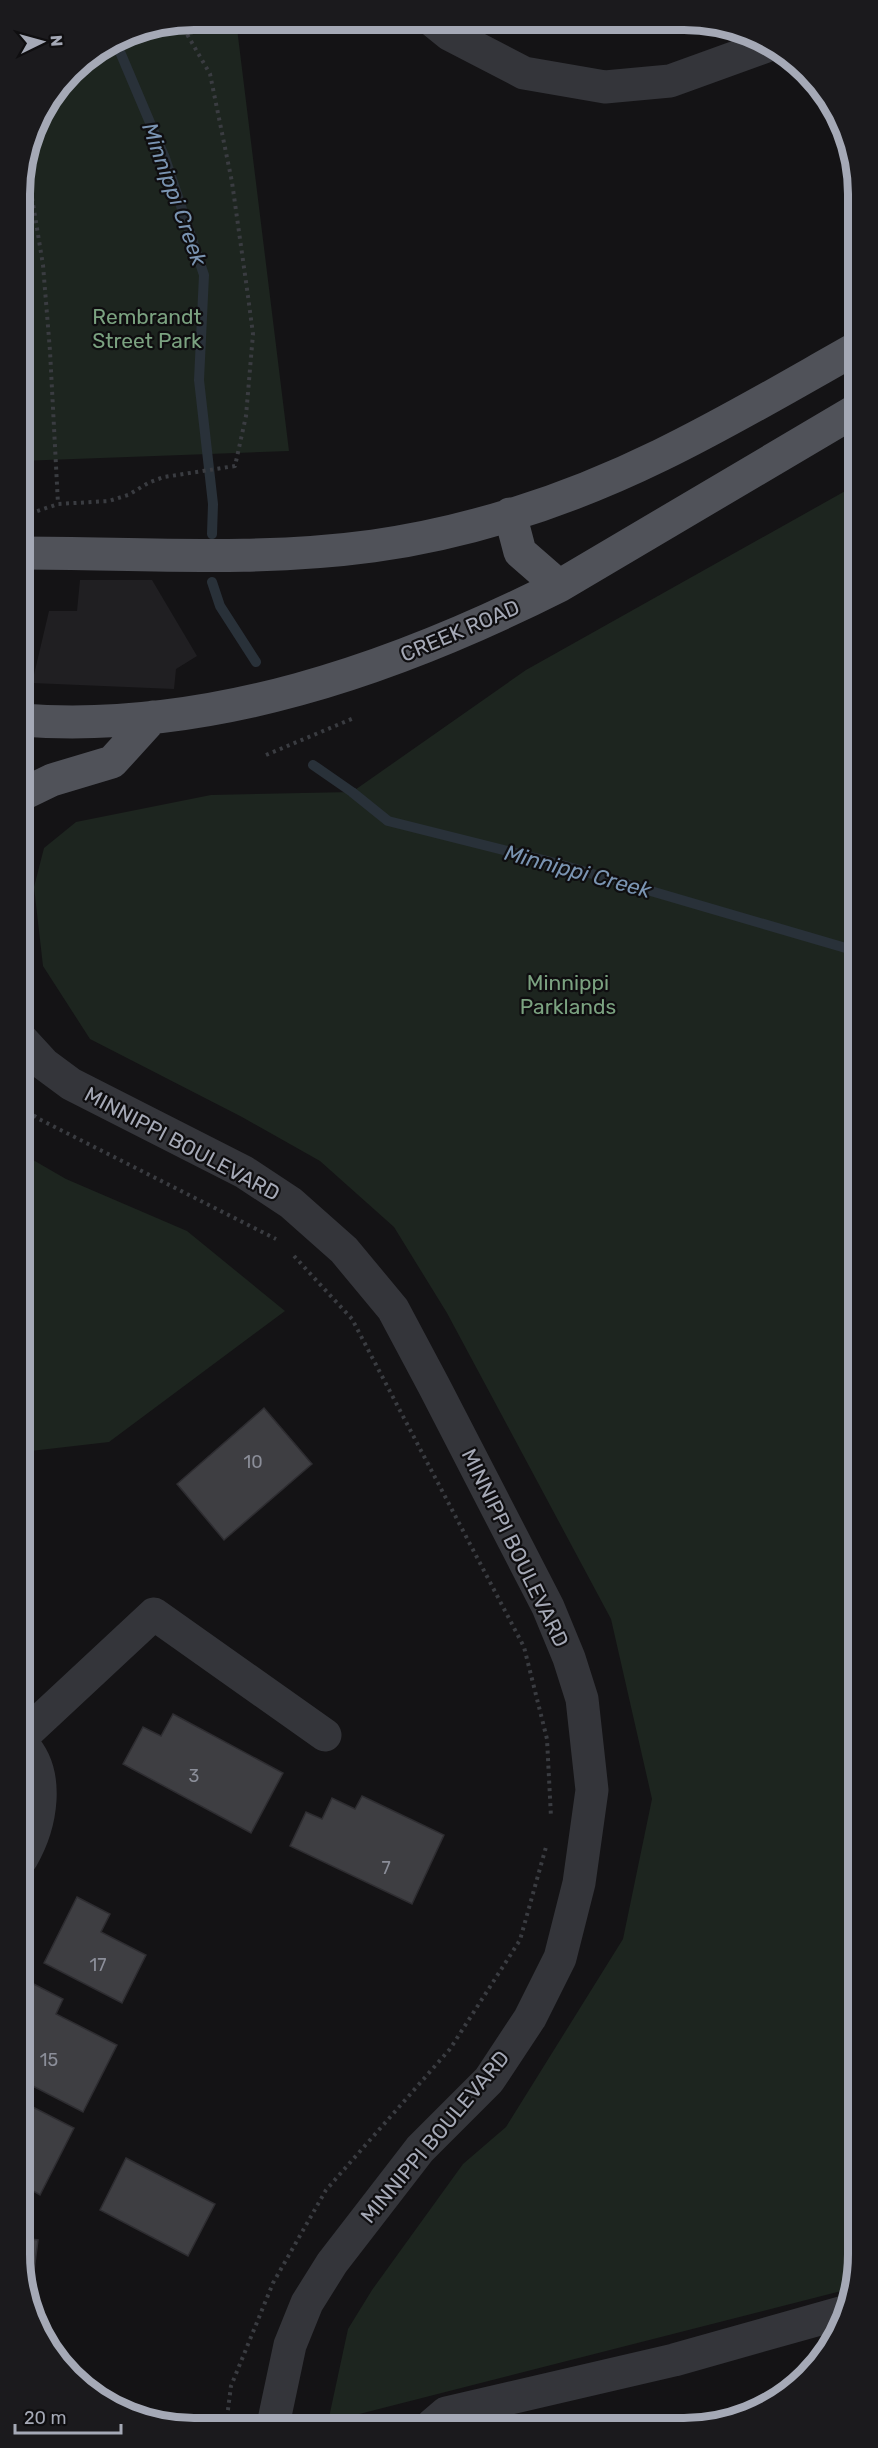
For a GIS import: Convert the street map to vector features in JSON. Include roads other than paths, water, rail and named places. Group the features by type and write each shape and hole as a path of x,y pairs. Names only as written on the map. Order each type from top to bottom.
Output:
{"main road":[{"path":"30,553 237,555 315,552 419,538 510,514 605,481 660,456 848,353"},
{"name":"CREEK ROAD","path":"30,720 76,722 153,717 271,696 347,675 405,655 457,634 559,586 848,415"},
{"path":"510,514 520,552 559,586"},
{"path":"30,791 52,780 112,762 153,717"}],"street":[{"path":"444,30 524,74 605,87 670,81 760,49"},
{"name":"MINNIPPI BOULEVARD","path":"30,1049 44,1064 71,1084 244,1172 291,1203 344,1250 393,1309 434,1386 548,1607 582,1699 592,1790 579,1883 560,1958 530,2018 489,2079 420,2149 332,2263 307,2303 290,2345 274,2418"},
{"path":"30,1730 154,1614 325,1735"},
{"path":"30,1753 33,1756 41,1792 30,1844"},
{"path":"440,2418 446,2413 674,2360 837,2314"}],"waterway":[{"name":"Minnippi Creek","path":"119,49 165,158 204,275 199,380 213,504 212,534"},
{"name":"Minnippi Creek","path":"212,582 220,606 256,662"},
{"name":"Minnippi Creek","path":"313,765 388,821 555,863 848,949"}],"park label":[{"name":"Rembrandt Street Park","path":"147,329"},
{"name":"Minnippi Parklands","path":"568,995"}]}
